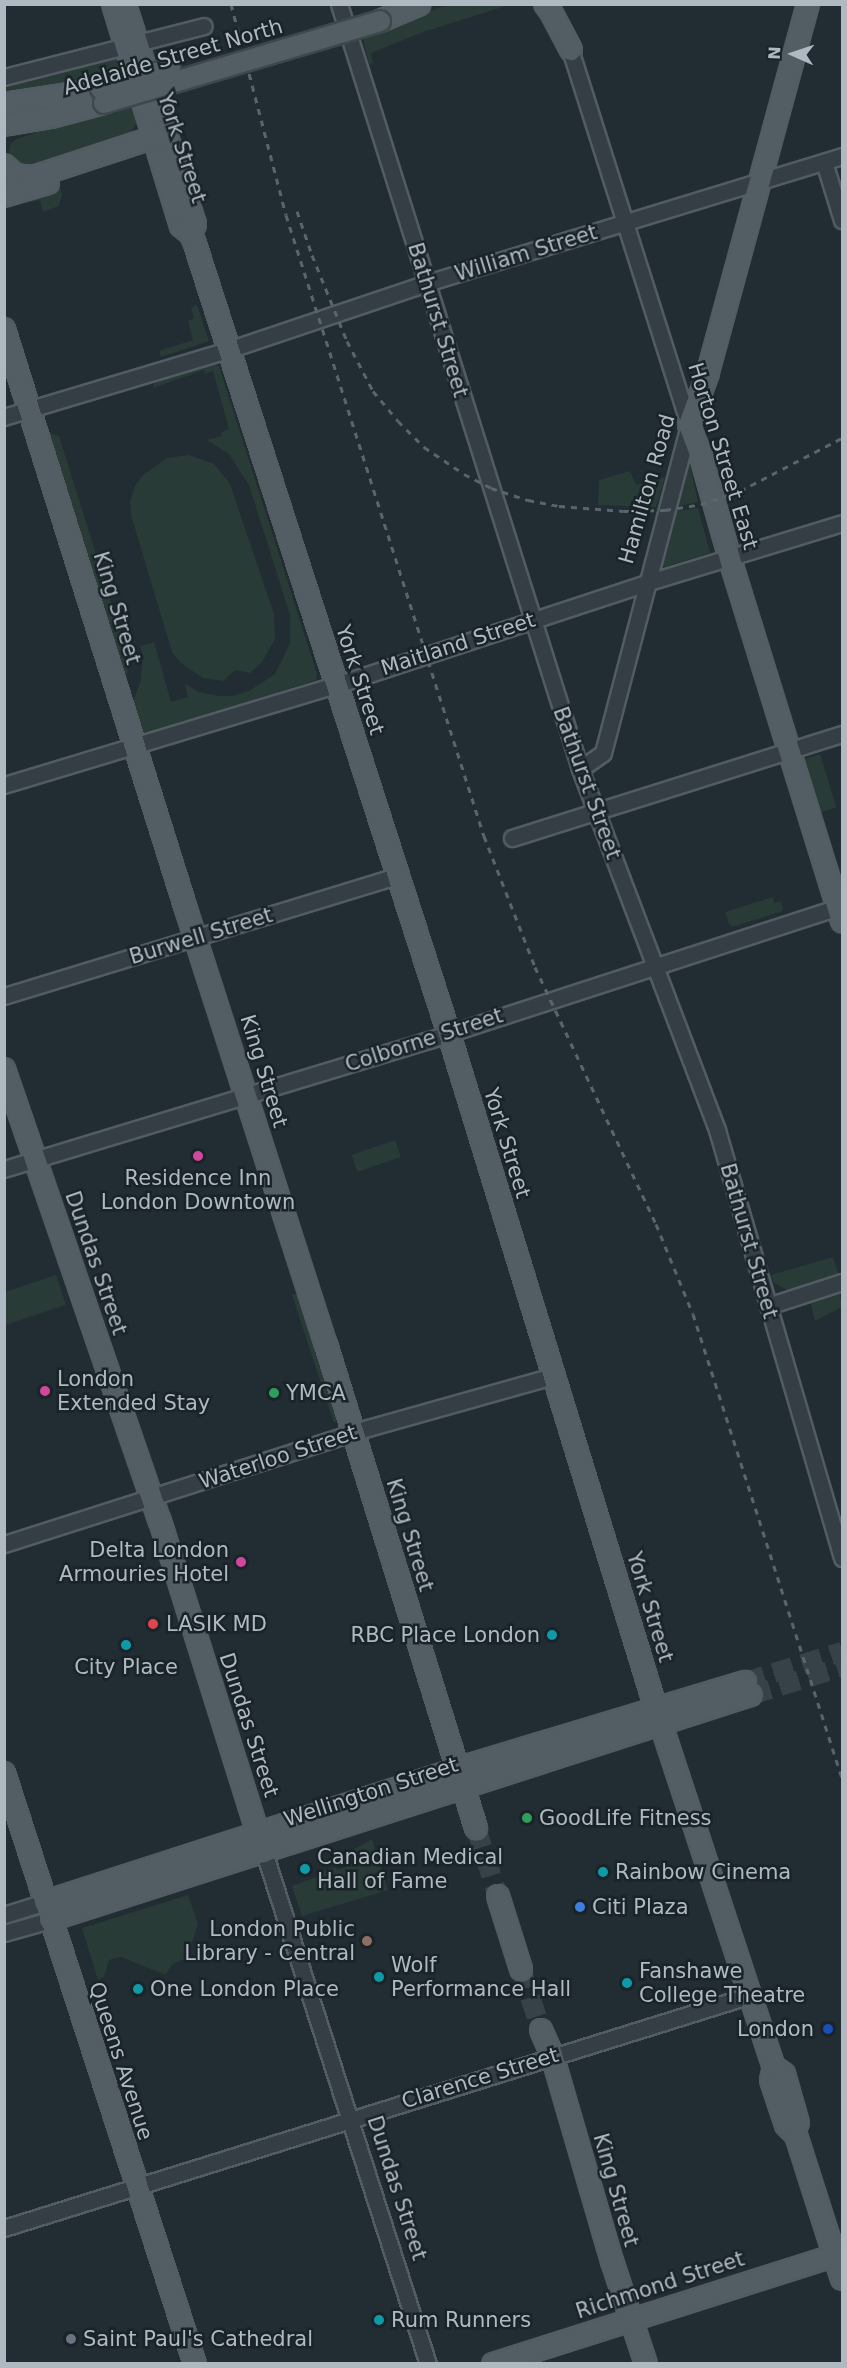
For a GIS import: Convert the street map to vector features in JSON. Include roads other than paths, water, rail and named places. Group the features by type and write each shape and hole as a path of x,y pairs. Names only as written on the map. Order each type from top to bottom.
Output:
{"main road":[{"name":"York Street","path":"113,4 131,45 162,140 181,226 191,234 448,1034 659,1717 774,2067 771,2080 786,2125 796,2135 839,2254 843,2279"},
{"name":"York Street","path":"125,4 145,110 162,140"},
{"name":"Adelaide Street North","path":"4,125 51,117 103,96 380,11 420,4"},
{"path":"545,4 570,50"},
{"name":"Hamilton Road","path":"689,425 708,373 808,4"},
{"name":"Adelaide Street North","path":"4,104 103,96"},
{"path":"123,147 138,130 145,110"},
{"path":"4,137 12,130 51,117"},
{"path":"4,165 15,175 33,177 123,147 162,140"},
{"path":"4,196 162,140"},
{"path":"4,179 31,188"},
{"name":"King Street","path":"4,329 476,1828"},
{"name":"Horton Street East","path":"689,425 701,457 730,558 841,912"},
{"name":"Dundas Street","path":"4,1069 150,1498 262,1843"},
{"name":"Wellington Street","path":"48,1911 460,1778 748,1689"},
{"name":"Wellington Street","path":"460,1778 630,1735 659,1717"},
{"path":"630,1735 652,1739 672,1754"},
{"name":"Queens Avenue","path":"4,1773 195,2364"},
{"path":"498,1896 520,1969"},
{"name":"King Street","path":"541,2030 552,2055 646,2364"},
{"name":"Richmond Street","path":"492,2364 839,2254"}],"street":[{"name":"Bathurst Street","path":"339,4 580,769 717,1130 843,1558"},
{"name":"Horton Street East","path":"555,4 689,425"},
{"name":"Adelaide Street North","path":"4,77 204,26"},
{"name":"William Street","path":"4,417 228,350 427,283 843,156"},
{"path":"824,162 843,220"},
{"name":"Hamilton Road","path":"580,769 603,753 689,425"},
{"name":"Maitland Street","path":"4,785 336,685 646,583 843,523"},
{"path":"512,838 843,734"},
{"name":"Burwell Street","path":"4,996 397,876"},
{"name":"Colborne Street","path":"4,1169 448,1034 655,967 841,912"},
{"path":"768,1306 843,1282"},
{"name":"Waterloo Street","path":"4,1544 353,1434 553,1376"},
{"name":"Dundas Street","path":"262,1843 428,2364"},
{"name":"Wellington Street","path":"4,1915 48,1911"},
{"name":"Wellington Street","path":"4,1933 48,1911"},
{"name":"Clarence Street","path":"4,2228 552,2055 751,1995"}],"tunnel":[{"path":"745,1682 842,1652"},
{"path":"751,1695 842,1667"},
{"path":"476,1828 498,1896"},
{"path":"521,1969 541,2030"}],"railway":[{"path":"231,4 286,215 484,836 535,967 656,1224 693,1314 842,1779"},
{"path":"297,211 347,341 373,391 424,447 464,474 491,488 528,500 559,506 624,511 665,510 701,504 740,491 842,438"}],"place":[{"name":"Residence Inn London Downtown","path":"198,1156"},
{"name":"London Extended Stay","path":"45,1391"},
{"name":"YMCA","path":"274,1393"},
{"name":"Delta London Armouries Hotel","path":"241,1562"},
{"name":"LASIK MD","path":"153,1624"},
{"name":"RBC Place London","path":"552,1635"},
{"name":"City Place","path":"126,1645"},
{"name":"GoodLife Fitness","path":"527,1818"},
{"name":"Canadian Medical Hall of Fame","path":"305,1869"},
{"name":"Rainbow Cinema","path":"603,1872"},
{"name":"Citi Plaza","path":"580,1907"},
{"name":"London Public Library - Central","path":"367,1941"},
{"name":"Wolf Performance Hall","path":"379,1977"},
{"name":"Fanshawe College Theatre","path":"627,1983"},
{"name":"One London Place","path":"138,1989"},
{"name":"London","path":"828,2029"},
{"name":"Rum Runners","path":"379,2320"},
{"name":"Saint Paul's Cathedral","path":"71,2339"}]}
